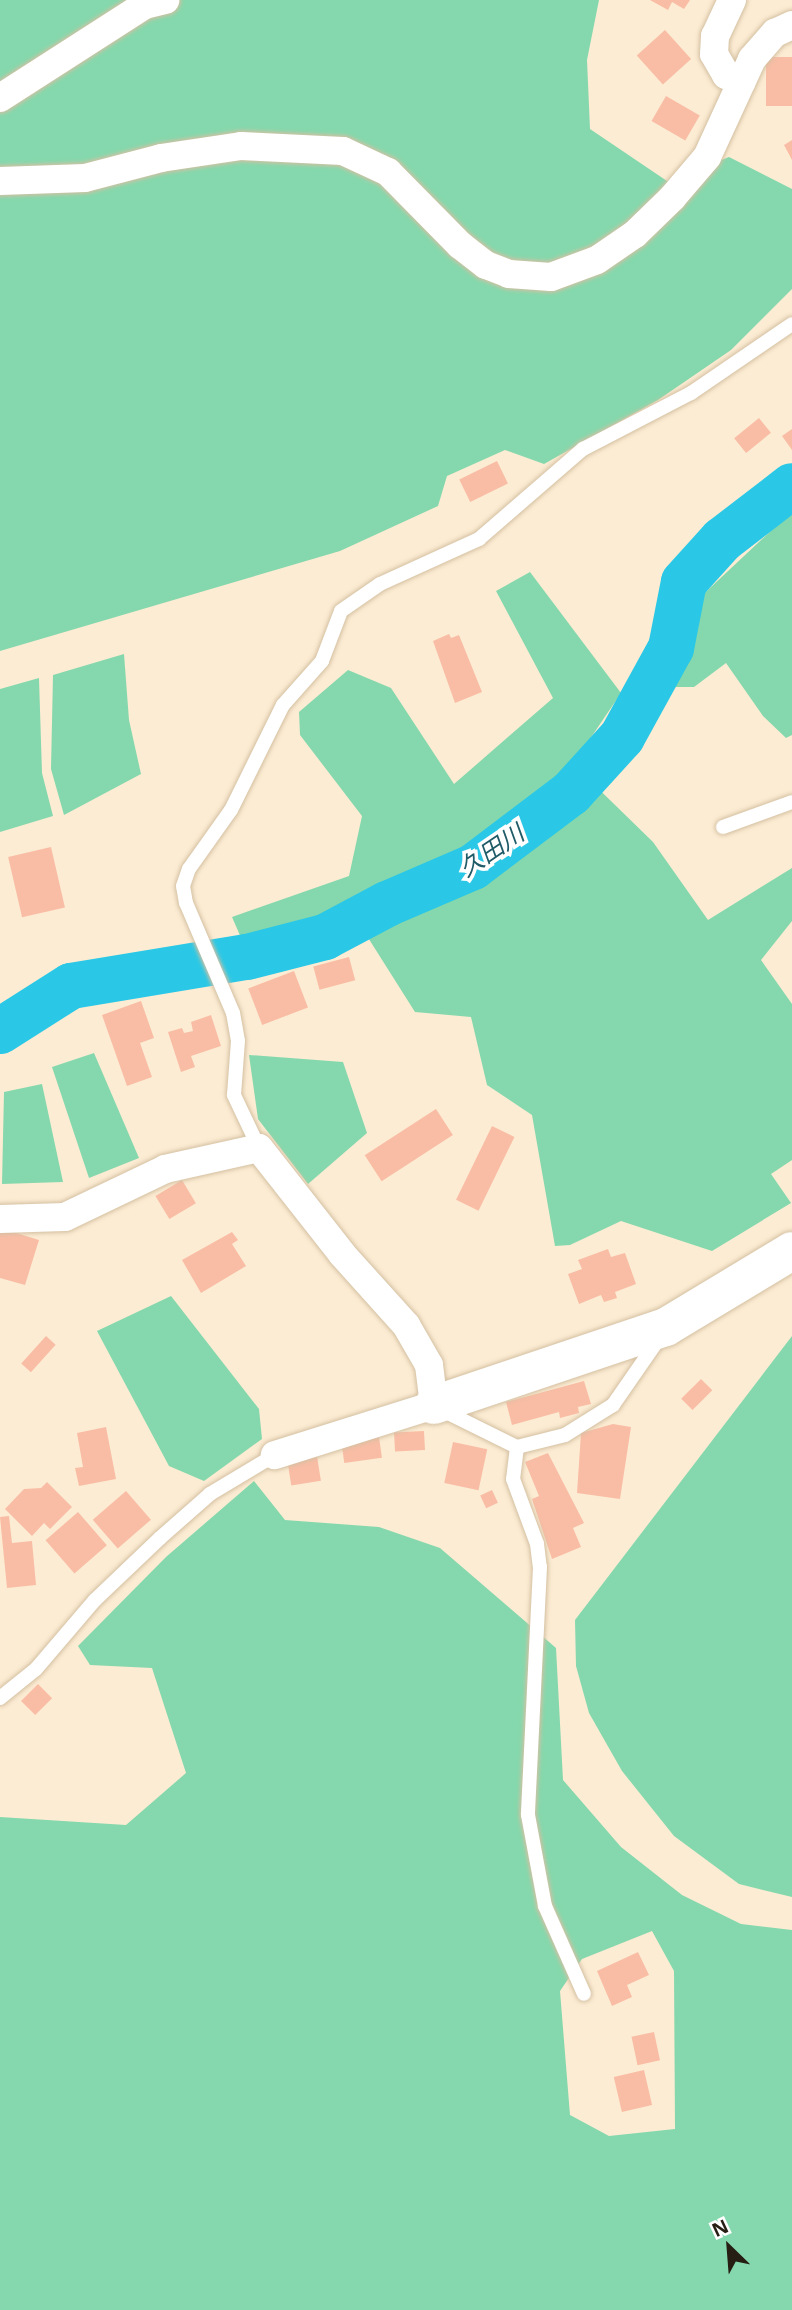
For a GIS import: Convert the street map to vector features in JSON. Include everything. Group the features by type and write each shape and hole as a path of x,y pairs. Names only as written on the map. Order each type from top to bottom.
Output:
{"street":[{"path":"0,98 145,5 165,0"},
{"path":"732,0 715,36 714,54 726,75 741,82"},
{"path":"0,181 85,178 173,155 241,146 343,151 388,172 460,245 486,265 509,274 551,277 597,260 635,234 672,198 707,157 741,82 763,44 792,25"},
{"path":"0,1219 65,1217 165,1169 259,1149 342,1254 406,1325 429,1365 435,1405"},
{"path":"275,1455 435,1405 666,1327 792,1251"}],"lane":[{"path":"259,1149 234,1095 236,1025 184,895 189,869 231,810 283,705 322,661 341,611 380,584 479,540 583,449 691,393 792,324"},
{"path":"723,827 792,802"},
{"path":"435,1405 517,1447 565,1435 613,1405 666,1327"},
{"path":"517,1447 513,1479 537,1544 540,1567 527,1815 545,1906 584,1994"},
{"path":"0,1698 36,1669 95,1600 160,1538 221,1486 275,1455"}],"green space":[{"path":"0,0 599,0 587,60 590,129 667,181 729,157 792,189 792,289 731,350 658,400 544,464 505,450 447,476 438,506 340,551 0,651"},
{"path":"792,511 792,735 786,738 763,716 726,663 694,687 675,687 695,602"},
{"path":"530,572 621,693 573,764 653,842 708,920 792,868 792,921 761,960 792,1004 792,1160 771,1174 791,1203 712,1251 621,1221 570,1245 555,1246 532,1115 487,1085 471,1017 415,1012 348,906 245,947 232,917 349,876 362,816 300,735 299,712 348,670 391,688 454,784 553,698 496,591"},
{"path":"124,654 129,720 141,774 64,815 51,769 53,675"},
{"path":"39,678 42,773 53,816 0,832 0,689"},
{"path":"94,1053 139,1158 89,1178 52,1067"},
{"path":"249,1055 343,1062 367,1133 308,1184 258,1119"},
{"path":"42,1084 63,1182 2,1184 4,1092"},
{"path":"171,1296 259,1409 262,1439 204,1481 169,1466 97,1331"},
{"path":"792,1336 792,1897 739,1884 674,1836 622,1771 589,1713 576,1666 575,1620"},
{"path":"254,1481 285,1520 379,1527 440,1548 556,1648 563,1780 621,1847 682,1895 741,1924 792,1930 792,2310 0,2310 0,1817 126,1825 186,1773 152,1668 90,1665 78,1646 166,1557","holes":["652,1931 674,1971 675,2129 609,2136 570,2115 560,1991 582,1959"]}],"building":[{"path":"650,0 690,0 684,9 672,2 668,10"},
{"path":"665,30 691,59 663,84 637,55"},
{"path":"766,57 792,57 792,106 766,106"},
{"path":"666,96 700,116 685,141 652,121"},
{"path":"792,140 792,160 784,145"},
{"path":"759,418 771,433 746,453 734,438"},
{"path":"792,429 792,450 782,436"},
{"path":"497,461 508,483 470,502 459,479"},
{"path":"449,634 451,638 459,635 482,692 455,703 433,641"},
{"path":"51,847 65,907 22,917 8,857"},
{"path":"349,957 355,980 319,990 313,967"},
{"path":"294,971 308,1007 262,1025 248,989"},
{"path":"141,1001 154,1038 140,1043 152,1077 127,1086 102,1015"},
{"path":"211,1015 221,1046 191,1056 195,1067 181,1072 168,1032 182,1028 184,1033 193,1031 191,1022"},
{"path":"436,1109 453,1135 382,1181 365,1155"},
{"path":"492,1126 514,1137 479,1211 456,1200"},
{"path":"182,1180 196,1203 169,1219 155,1196"},
{"path":"0,1228 39,1240 25,1285 0,1278"},
{"path":"232,1232 238,1240 232,1244 246,1266 201,1293 182,1260"},
{"path":"608,1249 611,1257 625,1253 636,1284 615,1292 617,1298 604,1302 601,1295 579,1304 568,1274 582,1269 578,1260"},
{"path":"46,1336 56,1345 31,1372 21,1363"},
{"path":"701,1379 712,1390 693,1410 681,1399"},
{"path":"584,1381 591,1404 578,1407 579,1413 560,1418 559,1412 512,1425 506,1402"},
{"path":"613,1424 631,1427 620,1499 577,1493 581,1433"},
{"path":"106,1427 116,1479 79,1486 75,1468 83,1467 77,1433"},
{"path":"424,1431 425,1450 395,1452 394,1433"},
{"path":"379,1437 382,1458 344,1463 341,1442"},
{"path":"453,1442 487,1449 479,1490 444,1483"},
{"path":"548,1453 584,1523 573,1528 581,1547 552,1559 532,1499 539,1496 525,1462"},
{"path":"317,1456 321,1481 291,1485 287,1461"},
{"path":"47,1482 72,1507 50,1529 44,1523 32,1536 5,1509 24,1489 41,1488"},
{"path":"492,1490 498,1503 486,1508 480,1495"},
{"path":"126,1491 151,1520 118,1549 93,1520"},
{"path":"78,1512 107,1545 74,1573 46,1540"},
{"path":"9,1516 12,1543 32,1541 36,1585 7,1588 0,1517"},
{"path":"38,1684 52,1698 35,1715 21,1701"},
{"path":"638,1952 649,1975 627,1985 632,1997 612,2006 597,1971"},
{"path":"654,2032 660,2060 638,2065 632,2037"},
{"path":"644,2070 652,2105 622,2112 614,2077"}],"waterway":[{"name":"久田川","path":"0,1031 71,986 247,957 325,937 387,904 473,867 571,793 622,737 671,648 684,582 722,540 792,486"}]}
